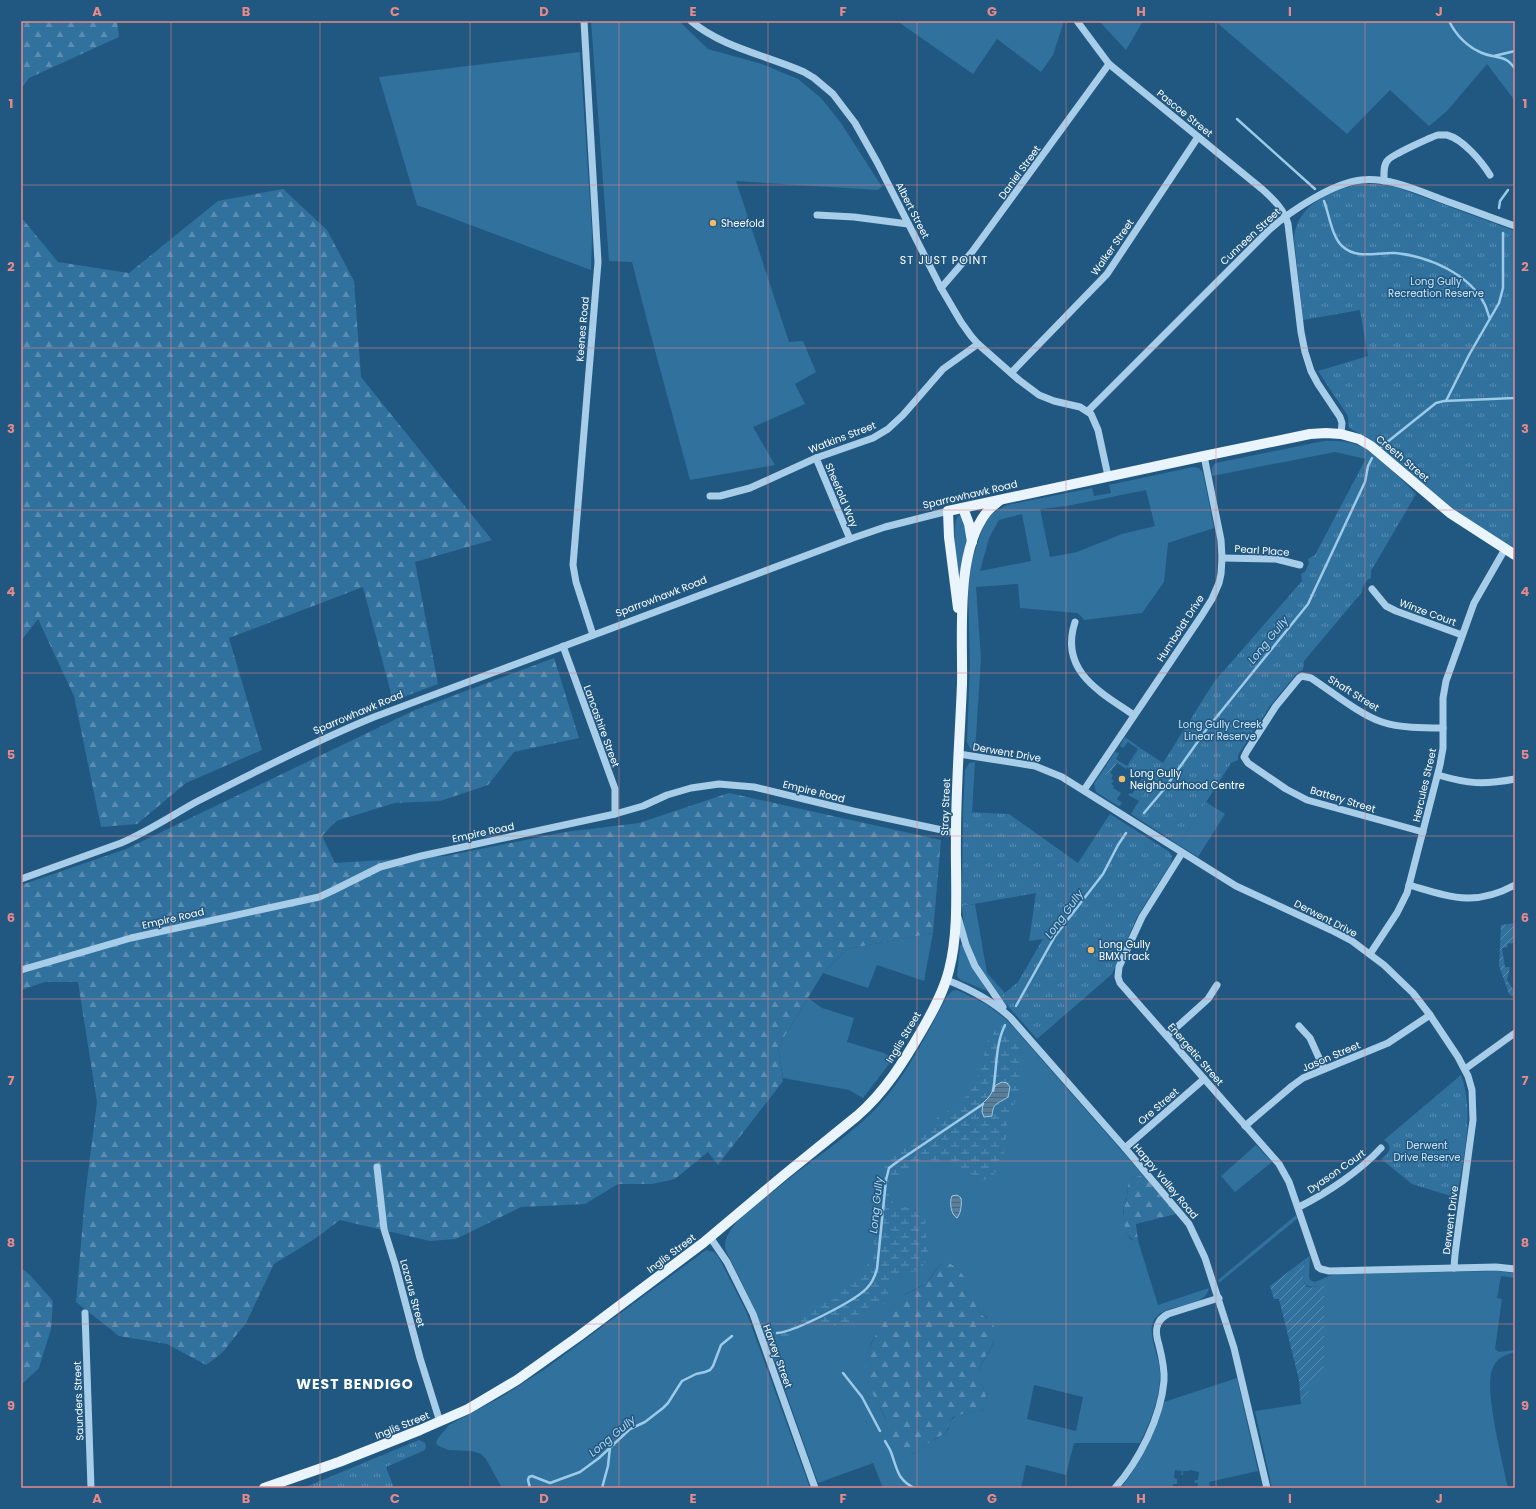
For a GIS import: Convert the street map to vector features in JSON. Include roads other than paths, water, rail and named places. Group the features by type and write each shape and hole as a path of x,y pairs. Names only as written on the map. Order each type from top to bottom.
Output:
{"main road":[{"name":"Sparrowhawk Road","path":"948,511 1310,434 1341,434"},
{"name":"Creeth Street","path":"1341,434 1359,439 1371,446 1450,513 1515,555"},
{"name":"Stray Street","path":"947,980 953,946 955,908 964,588 972,543 983,518 1000,500"},
{"path":"963,508 969,524 972,543"},
{"name":"Stray Street","path":"948,511 951,549 962,635"},
{"name":"Inglis Street","path":"264,1488 340,1462 440,1422 482,1401 534,1368 653,1282 710,1237 857,1116 879,1096 915,1043 947,980"},
{"name":"Inglis Street","path":"284,1488 340,1462"}],"street":[{"name":"Keenes Road","path":"584,21 598,262 573,565 576,582 593,635"},
{"name":"Albert Street","path":"691,21 719,40 804,72 814,78 833,94 861,133 960,322 978,344 1027,386 1048,399 1080,407 1088,411"},
{"name":"Pascoe Street","path":"1077,21 1110,64 1262,189 1278,205 1286,216"},
{"name":"Daniel Street","path":"941,288 972,252 1110,64"},
{"path":"1384,181 1385,165 1389,158 1440,135 1451,137 1461,143 1480,161 1490,175"},
{"name":"Walker Street","path":"1011,373 1108,274 1198,137"},
{"name":"Cunneen Street","path":"1088,411 1257,242 1286,216 1341,185 1360,180 1384,181 1426,193 1515,226"},
{"path":"817,215 854,217 908,224"},
{"path":"1286,216 1300,332 1305,352 1311,371 1318,384 1340,417 1342,423 1341,434"},
{"name":"Watkins Street","path":"710,496 720,496 750,488 816,458 872,438 888,429 903,415 943,369 978,344"},
{"path":"1088,411 1096,424 1108,476"},
{"name":"Humboldt Drive","path":"1084,790 1212,599 1221,574 1221,540 1204,456"},
{"name":"Sheefold Way","path":"816,458 850,539"},
{"name":"Sparrowhawk Road","path":"21,879 136,837 196,803 326,738 374,717 850,539 885,527 948,511"},
{"name":"Hercules Street","path":"1370,954 1397,913 1409,885 1438,775 1443,748 1444,689 1462,635 1477,597 1505,549"},
{"name":"Pearl Place","path":"1222,558 1276,559 1300,565"},
{"name":"Winze Court","path":"1372,589 1386,606 1396,612 1462,635"},
{"path":"1074,622 1071,646 1078,669 1095,688 1134,715"},
{"name":"Lancashire Street","path":"563,646 614,789 615,814"},
{"name":"Shaft Street","path":"1244,757 1246,751 1276,706 1299,678 1304,676 1312,678 1365,714 1382,722 1398,725 1443,728"},
{"name":"Derwent Drive","path":"960,754 1035,766 1053,772 1236,886 1331,930 1370,954 1413,993 1430,1015 1465,1069 1472,1090 1473,1120 1454,1268"},
{"name":"Battery Street","path":"1244,757 1248,763 1286,789 1307,800 1423,832"},
{"path":"1438,775 1474,783 1489,783 1515,779"},
{"name":"Empire Road","path":"21,970 131,938 319,897 372,870 402,860 615,814 643,806 667,795 691,788 719,784 754,786 853,811 956,833"},
{"name":"Energetic Street","path":"1182,853 1142,916 1117,974 1120,983 1279,1164 1289,1182 1299,1207 1317,1264 1320,1269"},
{"path":"1409,885 1451,897 1468,899 1491,896 1515,884"},
{"path":"955,908 966,945 975,966 1010,1017"},
{"name":"Happy Valley Road","path":"947,980 981,996 1010,1017 1125,1148 1189,1224 1200,1246 1219,1298 1236,1355 1267,1488"},
{"path":"1167,1036 1205,1002 1217,985"},
{"name":"Jason Street","path":"1245,1126 1303,1078 1384,1045 1400,1036 1430,1015"},
{"path":"1299,1026 1310,1038 1324,1069"},
{"path":"1465,1069 1515,1033"},
{"name":"Ore Street","path":"1125,1148 1204,1079"},
{"name":"Dyason Court","path":"1299,1207 1314,1199 1366,1164 1382,1148"},
{"name":"Lazarus Street","path":"376,1167 384,1229 420,1358 440,1422"},
{"name":"Harvey Street","path":"710,1237 727,1262 753,1314 815,1488"},
{"path":"1316,1275 1320,1269 1329,1271 1502,1267 1515,1269"},
{"path":"1115,1488 1129,1470 1143,1446 1160,1403 1164,1387 1164,1368 1156,1330 1159,1321 1165,1316 1219,1298"},
{"name":"Saunders Street","path":"85,1313 92,1488"}],"waterway":[{"path":"1449,21 1459,36 1467,44 1482,53 1508,61 1515,69"},
{"path":"1494,56 1515,51"},
{"path":"1237,119 1315,189"},
{"path":"1499,208 1500,201 1508,190"},
{"path":"1324,201 1331,225 1342,246 1354,253 1361,254 1395,253 1408,255 1421,258 1447,268 1469,284 1478,294 1485,305 1490,319"},
{"path":"1446,401 1469,355 1499,303 1503,288 1503,233"},
{"name":"Long Gully","path":"1381,447 1436,403 1444,401 1515,398"},
{"name":"Long Gully","path":"1144,813 1165,788 1206,730 1308,604 1365,482 1368,466 1372,458"},
{"name":"Long Gully","path":"1016,1006 1055,936 1103,874 1126,833"},
{"name":"Long Gully","path":"993,1091 999,1041 1005,1025"},
{"name":"Long Gully","path":"777,1333 810,1322 838,1308 860,1294 869,1286 877,1269 886,1180 889,1168 983,1104"},
{"name":"Long Gully","path":"530,1488 528,1480 529,1477 532,1476 550,1483 580,1472 599,1458 630,1429 645,1422 663,1408 668,1403 682,1381 696,1374 710,1370 721,1345 732,1336"},
{"path":"843,1373 862,1397 880,1431"},
{"path":"885,1441 891,1451 899,1474 909,1485 914,1488"},
{"path":"602,1488 608,1466 610,1447"}],"place":[{"name":"Sheefold","path":"713,223"},
{"name":"Long Gully Neighbourhood Centre","path":"1122,779"},
{"name":"Long Gully BMX Track","path":"1091,950"}],"district":[{"name":"ST JUST POINT","path":"944,260"},
{"name":"WEST BENDIGO","path":"355,1384"}],"park label":[{"name":"Long Gully Recreation Reserve","path":"1436,286"},
{"name":"Long Gully Creek Linear Reserve","path":"1220,730"},
{"name":"Derwent Drive Reserve","path":"1427,1150"}]}
